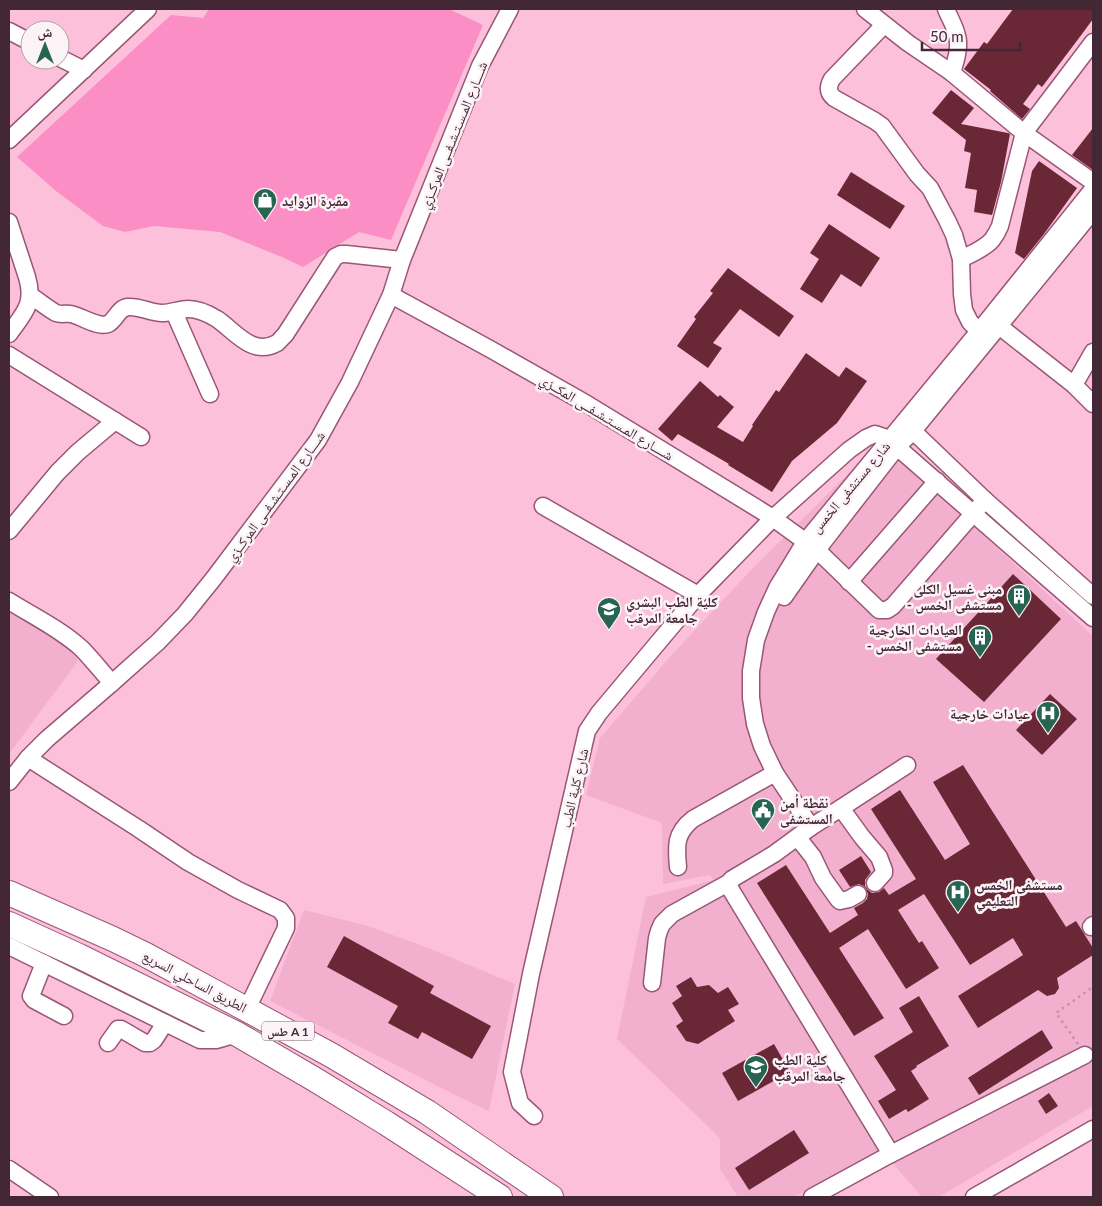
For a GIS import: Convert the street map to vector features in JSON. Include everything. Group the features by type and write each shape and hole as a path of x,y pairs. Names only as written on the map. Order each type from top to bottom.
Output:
{"highway":[{"name":"الطريق الساحلي السريع","path":"9,893 146,955 331,1055 427,1112 551,1197"},
{"name":"الطريق الساحلي السريع","path":"9,924 79,956 237,1034 386,1123 500,1197"}],"street":[{"path":"9,140 148,9"},
{"name":"شــــارع المـسـتـشـفــى المركــزي","path":"9,782 28,758 158,642 185,614 318,440 350,382 390,294 480,66 510,9"},
{"path":"865,9 908,43 952,73 1024,133 1093,182"},
{"path":"946,9 958,43 958,51 952,73"},
{"path":"884,24 832,79 828,89 834,98 882,126 917,174 930,188 954,235 961,259 964,310 970,322 979,331"},
{"path":"961,259 984,246 996,235 1024,133 1093,42"},
{"path":"70,63 84,70"},
{"name":"شارع مستشفى الخمس","path":"908,427 979,331 1093,189"},
{"name":"شارع مستشفى الخمس","path":"815,825 775,773 762,746 755,724 751,698 751,671 756,640 766,612 777,588 894,443 999,326 1093,211"},
{"path":"9,334 25,312 31,296 30,286 11,234"},
{"path":"31,296 56,313 72,314 100,325 110,323 126,307 135,307 159,313 186,309 195,310 218,320 244,341 256,347 266,347 277,342 285,335 335,257 346,254 402,260"},
{"name":"شــــارع المـسـتـشـفــى المكــزي","path":"390,294 587,404 773,518 811,546 876,608 890,609 974,513"},
{"path":"174,312 210,394"},
{"path":"999,326 1074,386 1093,404"},
{"path":"1074,386 1093,352"},
{"path":"9,355 142,437"},
{"path":"9,531 71,459 115,421"},
{"path":"908,427 985,500 1093,596"},
{"name":"شارع كلية الطب","path":"534,1116 520,1102 512,1072 531,974 587,730 599,713 698,595 773,518 849,450 866,438 875,434 894,443"},
{"path":"894,443 1093,618"},
{"path":"849,582 937,481"},
{"path":"974,513 985,500"},
{"path":"543,506 698,595"},
{"name":"شارع مستشفى الخمس","path":"811,546 775,616 766,643 761,671 761,698 764,722 771,743 815,825"},
{"path":"9,602 42,621 82,649 112,683"},
{"path":"28,758 188,862 238,890 280,910 286,918 286,928 247,1009"},
{"path":"652,983 657,938 662,924 672,914 730,882 907,765"},
{"path":"678,867 677,842 687,824 775,773"},
{"path":"841,808 879,857 884,875 875,883"},
{"path":"798,838 813,857 823,878 840,901 858,894"},
{"path":"730,882 731,890 891,1154"},
{"path":"9,946 200,1040 221,1040 237,1034"},
{"path":"44,963 32,998 64,1016"},
{"path":"108,1043 118,1029 121,1029 150,1044 165,1023"},
{"path":"812,1197 891,1154 1085,1055"},
{"path":"974,1197 1093,1129"},
{"path":"9,1169 50,1197"}],"path":[{"path":"1085,1055 1056,1013 1093,987"}],"shaded area":[{"path":"209,9 449,9 483,25 391,240 359,232 303,267 220,232 154,226 125,232 103,226 56,191 17,157 171,15 203,18"},
{"path":"881,441 1093,636 1093,1106 939,1197 922,1197 884,1153 794,1197 738,1197 720,1169 720,1138 617,1039 646,897 714,880 710,875 663,884 662,823 586,795 600,738 669,658 751,570"},
{"path":"9,608 67,637 78,661 9,754"},
{"path":"304,910 368,926 428,948 515,984 489,1111 270,1001"}],"building":[{"path":"1013,9 1093,9 1093,19 1082,34 1042,87 1038,84 1023,104 1030,109 1022,119 991,90 964,69 984,42 987,44"},
{"path":"951,90 974,108 961,124 1010,134 1001,182 992,215 974,212 977,190 965,188 971,153 964,151 966,140 932,113"},
{"path":"1093,128 1093,170 1072,155"},
{"path":"1039,161 1077,188 1024,259 1015,253 1032,171"},
{"path":"851,172 905,206 890,229 837,195"},
{"path":"829,224 880,258 861,287 841,274 822,303 800,289 819,259 810,253"},
{"path":"728,268 794,316 779,337 740,309 713,343 722,348 708,368 677,346 696,319 694,317 713,293 710,291"},
{"path":"806,353 839,377 846,367 867,381 837,423 792,461 772,492 678,434 672,441 658,429 700,381 718,397 720,395 734,407 717,427 743,442 752,425 776,390 779,392"},
{"path":"1013,574 1061,619 984,702 936,659"},
{"path":"1050,694 1077,719 1042,755 1016,730"},
{"name":"مستشفى الخمس التعليمي","path":"963,765 1066,927 1076,921 1093,948 1093,955 1057,978 1059,988 1055,994 1047,996 1038,990 978,1028 958,996 1023,955 1013,938 970,965 924,894 898,910 919,943 922,941 939,968 906,989 868,929 839,948 884,1018 854,1036 757,883 786,865 830,933 858,915 854,908 867,899 868,894 864,886 859,884 850,887 839,870 861,856 871,872 865,880 865,886 872,893 879,892 884,888 889,895 916,879 871,809 900,790 945,860 970,844 933,782"},
{"path":"344,936 434,986 430,993 491,1026 472,1059 422,1032 418,1039 388,1023 398,1006 327,967"},
{"path":"691,977 697,987 709,985 718,993 728,987 739,1004 728,1010 735,1021 698,1044 686,1041 676,1026 683,1021 672,1003 682,996 676,986"},
{"path":"919,996 949,1046 911,1071 929,1099 908,1112 906,1109 889,1119 878,1101 896,1090 874,1056 913,1032 899,1008"},
{"path":"1042,1030 1053,1048 979,1095 968,1078"},
{"path":"774,1044 790,1072 738,1101 722,1073"},
{"path":"1049,1093 1058,1106 1046,1114 1038,1101"},
{"path":"794,1130 809,1153 749,1190 735,1168"}],"place":[{"name":"مقبرة الزوايد","path":"265,221"},
{"name":"مبنى غسيل الكلى - مستشفى الخمس","path":"1019,617"},
{"name":"كلية الطب البشري جامعة المرقب","path":"609,630"},
{"name":"العيادات الخارجية - مستشفى الخمس","path":"980,658"},
{"name":"عيادات خارجية","path":"1048,734"},
{"name":"نقطة أمن المستشفى","path":"763,831"},
{"name":"مستشفى الخمس التعليمي","path":"958,913"},
{"name":"كلية الطب جامعة المرقب","path":"756,1088"}]}
